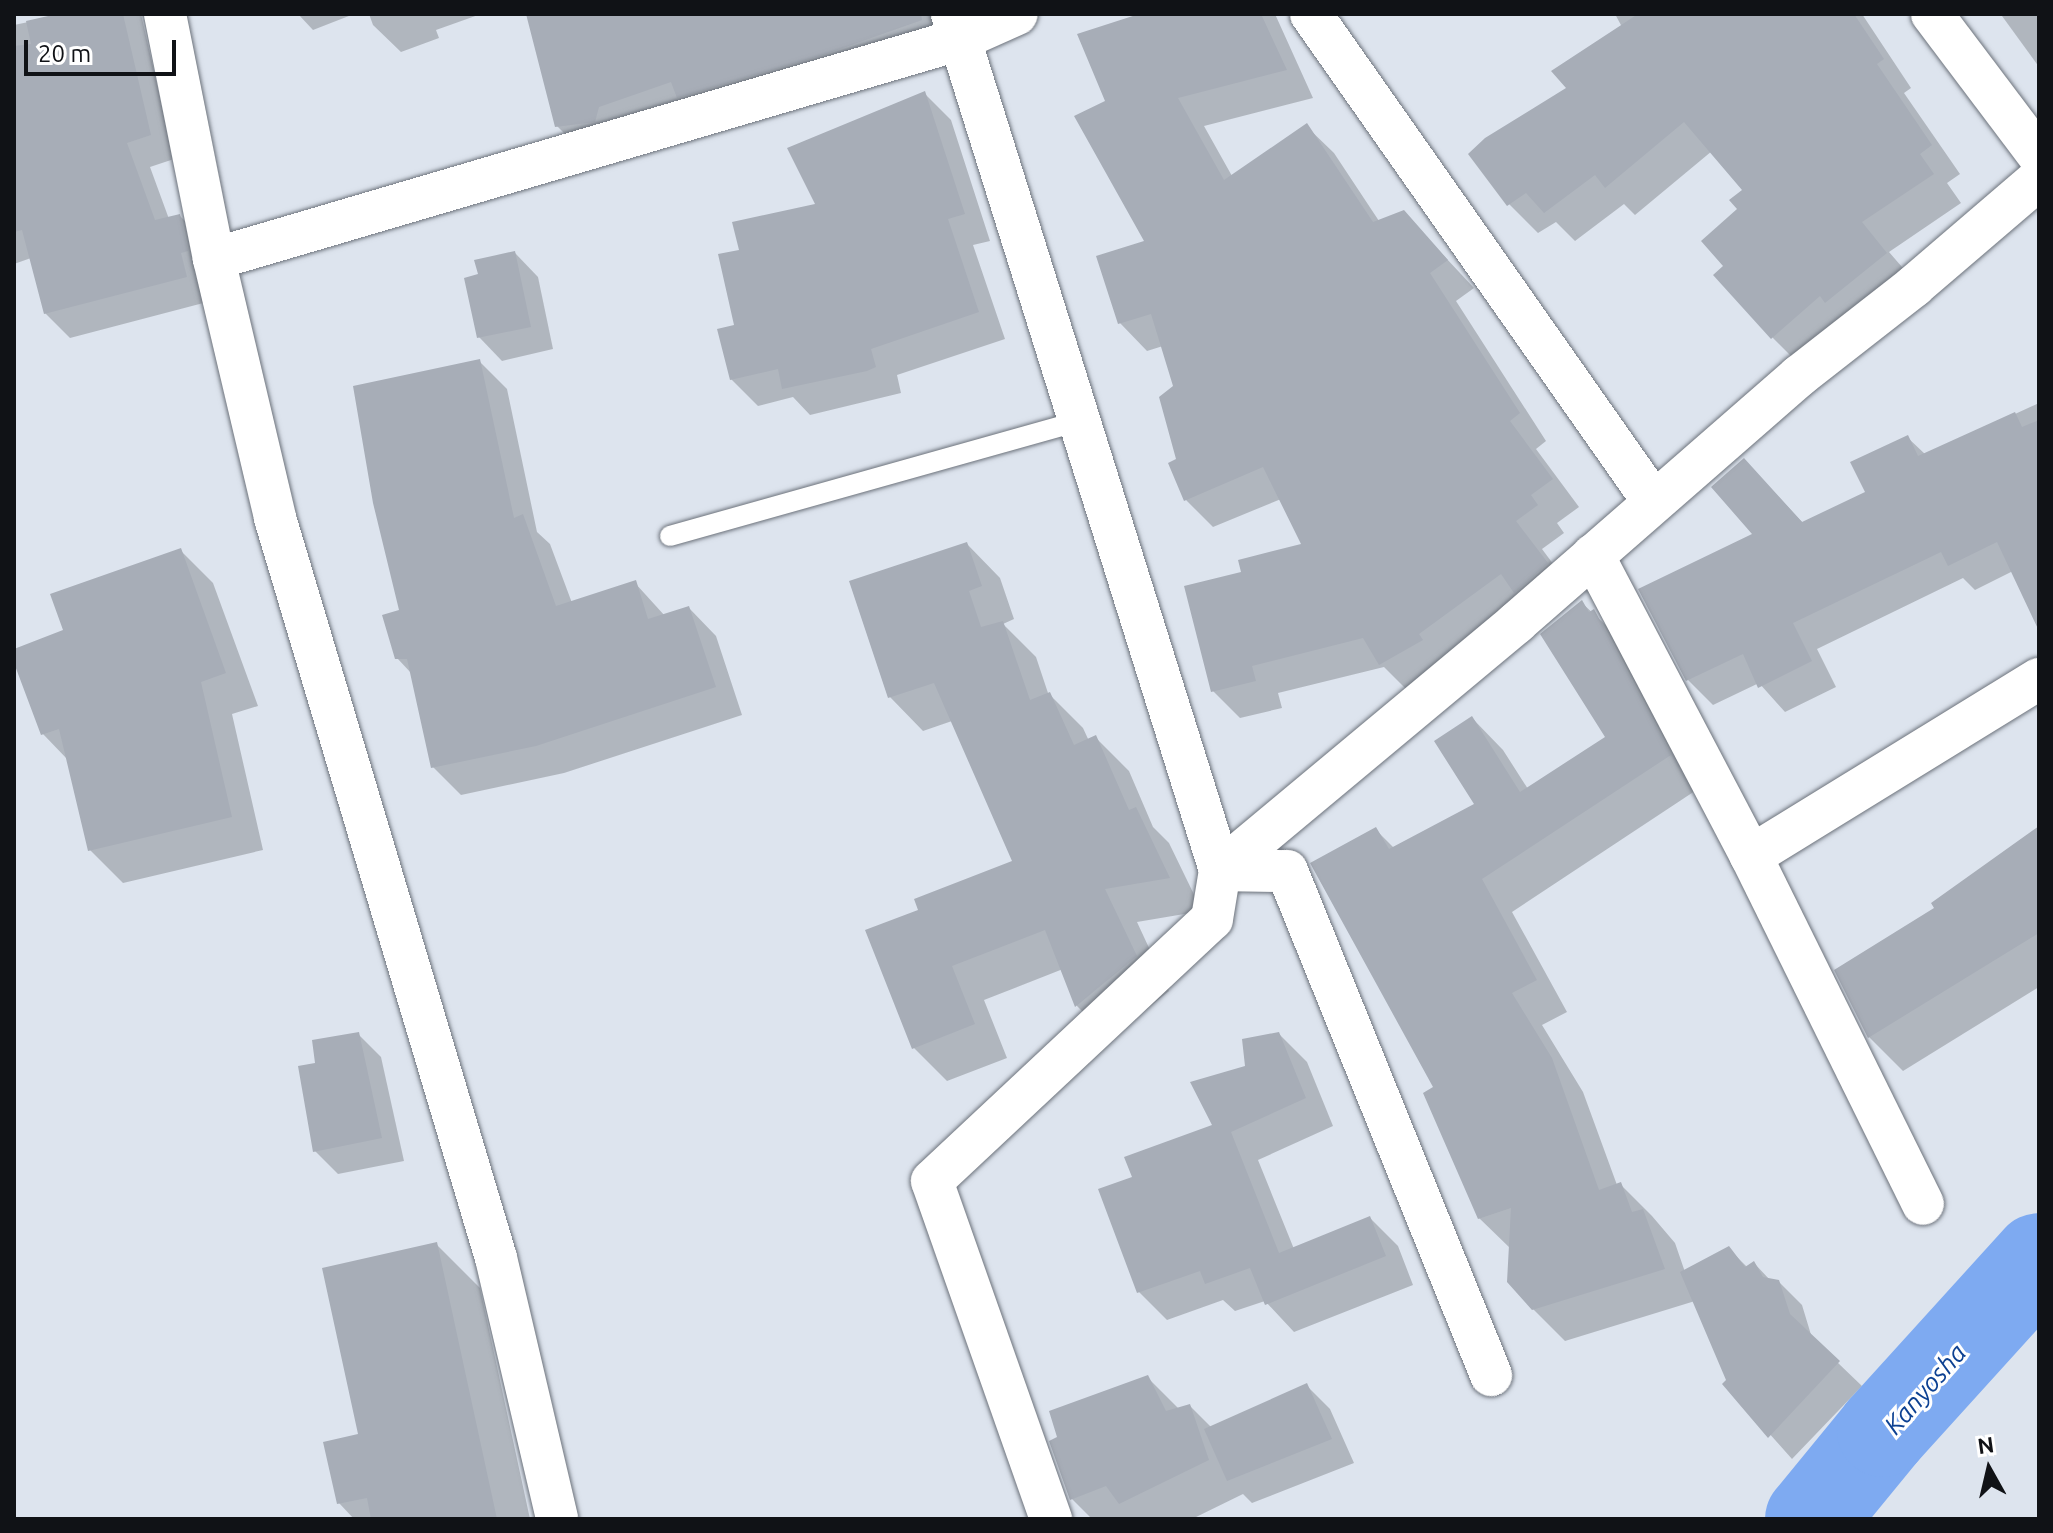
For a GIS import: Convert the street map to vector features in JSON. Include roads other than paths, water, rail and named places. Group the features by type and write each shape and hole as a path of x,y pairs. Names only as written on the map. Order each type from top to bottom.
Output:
{"street":[{"path":"165,14 214,259 275,518 496,1258 557,1519"},
{"path":"214,259 956,27 1017,14"},
{"path":"1311,14 1653,501"},
{"path":"1932,14 2039,156"},
{"path":"956,27 1220,870 1212,919 932,1181 1051,1519"},
{"path":"1220,870 1593,555 1799,376 1914,286 2039,179"},
{"path":"1593,555 1751,856 1923,1204"},
{"path":"1751,856 2039,679"},
{"path":"1220,870 1287,871 1491,1375"}],"lane":[{"path":"670,536 1080,421"}],"waterway":[{"name":"Kanyosha","path":"1811,1519 1883,1431 2039,1259"}]}
